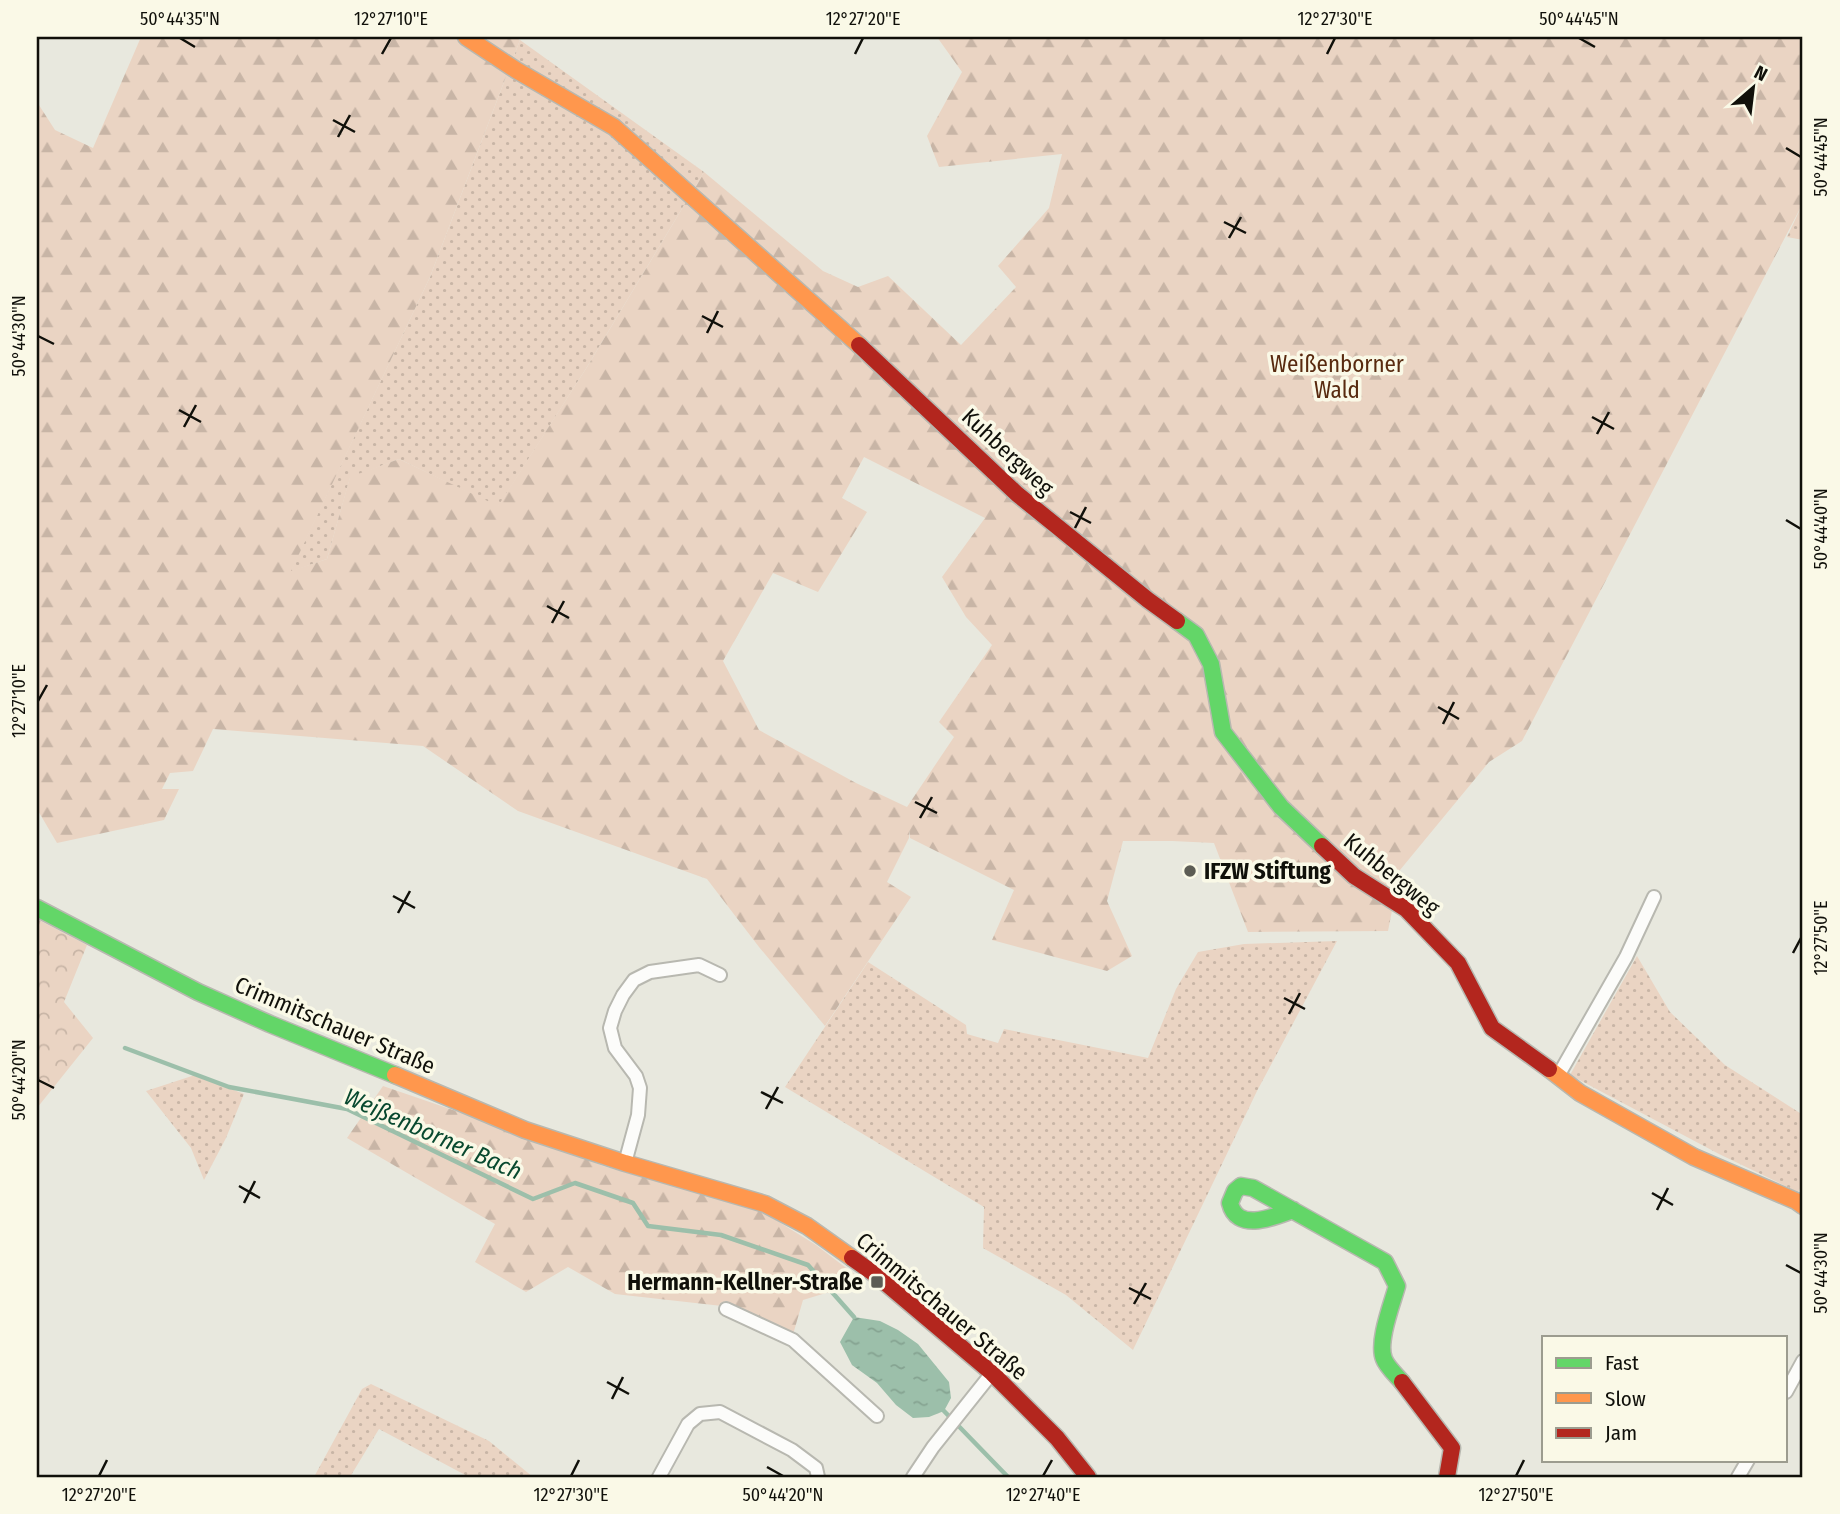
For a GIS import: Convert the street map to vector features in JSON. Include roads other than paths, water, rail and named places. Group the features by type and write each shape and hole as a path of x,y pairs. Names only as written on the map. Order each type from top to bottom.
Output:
{"street":[{"name":"Kuhbergweg","path":"466,37 516,70 614,127 852,338 1017,494 1148,600 1196,635 1211,664 1223,732 1281,807 1354,876 1406,909 1458,963 1492,1028 1580,1093 1694,1157 1803,1206"},
{"path":"1559,1076 1626,957 1654,897"},
{"name":"Crimmitschauer Straße","path":"37,908 176,981 270,1024 525,1130 765,1204 807,1226 876,1275 992,1373 1057,1438 1088,1477"},
{"path":"625,1163 638,1115 640,1088 636,1076 615,1048 610,1028 623,995 634,980 650,972 699,965 720,975"},
{"path":"1293,1210 1385,1262 1397,1286 1386,1323 1384,1359 1452,1448 1447,1477"},
{"path":"726,1309 793,1340 877,1416"},
{"path":"1787,1390 1803,1361"},
{"path":"913,1477 992,1373"},
{"path":"659,1477 688,1424 700,1414 720,1412 792,1450 816,1468 818,1477"}],"water":[{"path":"854,1317 880,1321 918,1344 949,1382 951,1398 944,1411 929,1417 913,1418 896,1405 877,1383 852,1365 840,1342"}],"waterway":[{"name":"Weißenborner Bach","path":"125,1048 229,1087 347,1109 533,1199 575,1183 633,1203 648,1226 721,1235 808,1265 854,1317"},
{"name":"Weißenborner Bach","path":"944,1411 1008,1477"}],"place":[{"name":"IFZW Stiftung","path":"1190,871"},
{"name":"Hermann-Kellner-Straße","path":"877,1282"}],"park label":[{"name":"Weißenborner Wald","path":"1337,377"}]}
